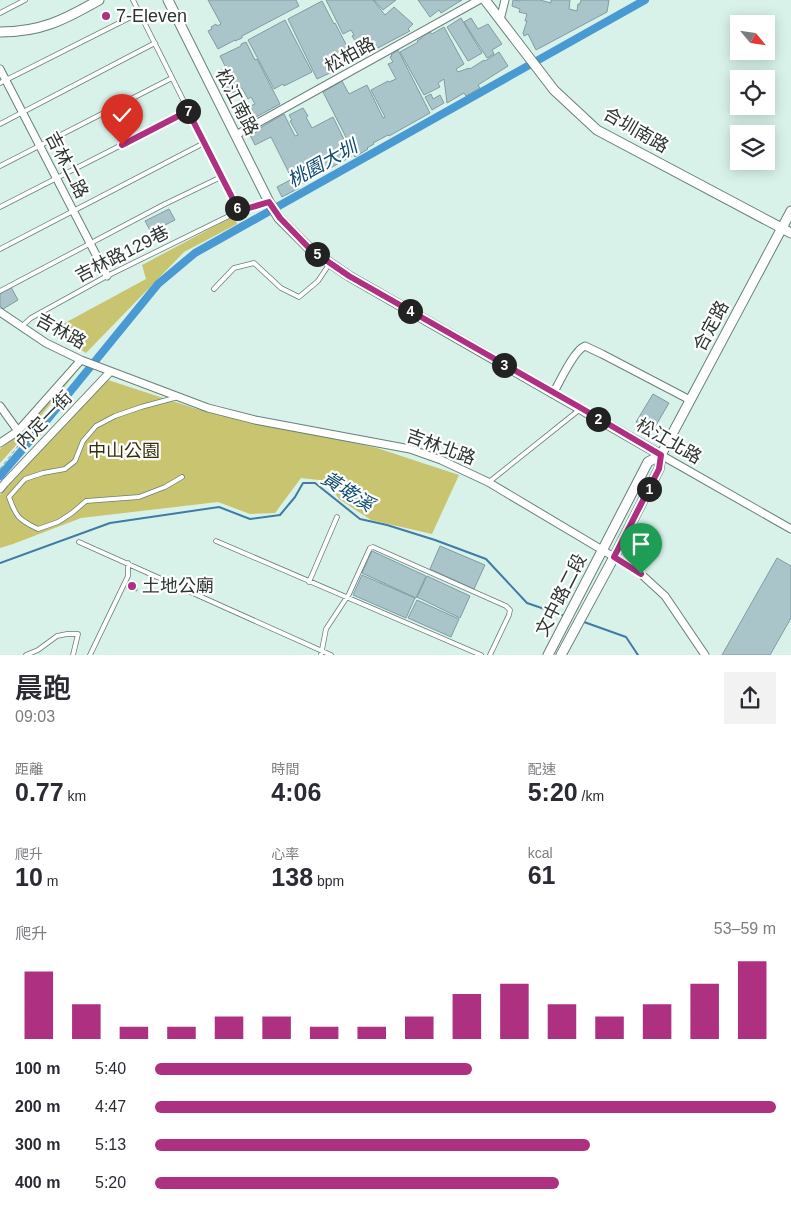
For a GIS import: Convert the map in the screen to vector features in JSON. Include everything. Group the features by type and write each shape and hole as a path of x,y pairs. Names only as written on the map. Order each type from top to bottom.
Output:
{"street":[{"path":"0,32 17,32 44,27 73,15 98,0"},
{"name":"松江南路","path":"168,0 270,203 280,218"},
{"name":"松柏路","path":"236,136 479,0"},
{"name":"合圳南路","path":"485,0 554,90 597,130 791,233"},
{"path":"500,20 505,0"},
{"name":"吉林二路","path":"0,69 3,81 23,113 107,276"},
{"name":"合定路","path":"614,557 659,469 661,455 791,211"},
{"name":"松江北路","path":"280,218 311,250 349,276 791,529"},
{"name":"吉林路","path":"0,312 46,343 84,362 110,372"},
{"path":"553,394 576,354 585,346 690,400"},
{"path":"0,443 18,431 84,362"},
{"name":"吉林北路","path":"110,372 208,408 255,420 410,449 441,460 488,482 641,574 664,596 705,655"},
{"name":"內定一街","path":"0,489 110,372"},
{"path":"0,406 18,431"},
{"name":"合定路","path":"602,550 648,462 661,455"},
{"name":"文中路二段","path":"548,655 602,550"},
{"name":"文中路二段","path":"561,655 614,557"}],"lane":[{"path":"0,13 25,0"},
{"path":"133,0 239,211"},
{"path":"3,81 139,12"},
{"path":"0,124 154,43"},
{"path":"0,166 172,78"},
{"path":"0,207 188,111"},
{"path":"0,249 204,143"},
{"path":"0,291 221,177"},
{"name":"吉林路129巷","path":"21,327 31,318 107,276 239,211 270,203"},
{"path":"214,289 234,268 254,263 281,288 299,297 318,280 330,263"},
{"path":"178,397 115,416 96,426 83,441 75,461 65,469 25,479 10,497 14,511 23,522 38,529 58,522 86,502 139,497 165,487 182,477"},
{"path":"488,482 581,408"},
{"path":"309,582 337,517"},
{"path":"216,541 481,655"},
{"path":"79,542 321,653 331,655"},
{"path":"321,653 326,629 346,598 370,548 373,547 506,606 510,610 509,615 490,655"},
{"path":"90,655 128,576 128,563"},
{"path":"26,655 38,650 57,636 78,634 73,655"}],"green space":[{"path":"234,216 237,224 184,252 86,353 50,331 146,279 142,265"},
{"path":"77,362 82,365 0,463 0,449 23,431"},
{"name":"中山公園","path":"105,379 197,409 377,448 459,475 432,534 371,520 339,499 327,481 301,478 275,513 250,514 218,502 81,518 0,548 0,495"}],"building":[{"path":"208,0 296,0 299,6 242,36 242,38 218,49 208,31 216,24 217,26 221,24"},
{"path":"326,0 373,0 385,15 394,7 413,24 408,29 410,31 374,50 369,40 358,45 352,36 354,35 351,30 343,34"},
{"path":"374,0 396,0 383,10"},
{"path":"418,0 462,0 441,13 439,10 430,17"},
{"path":"513,0 540,0 551,3 551,0 570,0 569,9 577,11 581,0 609,0 607,12 536,50 528,34 524,36 523,33 527,14 519,12 520,9 512,6"},
{"path":"322,1 352,56 356,54 359,59 350,64 349,62 341,66 340,63 331,67 334,71 317,79 288,19"},
{"path":"461,18 482,53 468,61 447,27"},
{"path":"471,18 478,29 488,24 502,44 492,50 494,54 487,58 464,22"},
{"path":"285,20 312,72 274,89 248,40"},
{"path":"444,27 464,64 456,69 458,72 470,69 499,52 508,66 478,85 480,88 466,96 464,93 447,103 444,79 438,83 440,87 424,95 400,52 418,42 422,36 430,32 432,34"},
{"path":"246,42 280,104 243,124 236,110 255,104 251,97 248,99 242,88 228,95 217,72 226,68 220,56"},
{"path":"398,50 430,113 373,143 368,149 355,157 323,92 342,81 349,94 367,85 383,118 385,117 371,90 396,79 388,64 393,62 390,57"},
{"path":"431,94 433,99 440,95 444,103 432,110 425,97"},
{"path":"303,108 312,128 333,117 352,156 282,197 277,187 292,179 271,137 255,145 250,135 261,130 260,128 284,114 295,136 298,135 290,121 292,120 289,115"},
{"path":"169,209 175,220 151,232 145,221"},
{"path":"11,287 18,300 3,309 0,306 0,293"},
{"path":"653,394 669,403 652,432 636,422"},
{"path":"440,546 485,565 474,589 430,569"},
{"path":"372,551 426,576 416,598 362,573"},
{"path":"777,558 791,566 791,618 770,655 722,655"},
{"path":"362,575 415,598 406,618 353,595"},
{"path":"427,576 470,596 460,618 417,597"},
{"name":"土地公廟","path":"127,582 137,584 137,591 127,589"},
{"path":"417,600 459,619 451,637 408,618"}],"waterway":[{"name":"桃園大圳","path":"0,476 158,284 195,253 645,0"},
{"name":"黃墘溪","path":"0,563 110,523 219,507 250,519 280,515 295,497 303,483 315,483 360,519 387,525 435,540 486,559 527,603 565,616"},
{"name":"黃墘溪","path":"584,622 626,637 638,655"}],"place":[{"name":"7-Eleven","path":"106,16"},
{"name":"土地公廟","path":"132,586"}],"route":[{"path":"122,145 188,111 239,211 269,202 280,218 311,250 349,276 661,455 659,469 614,557 641,574"}]}
